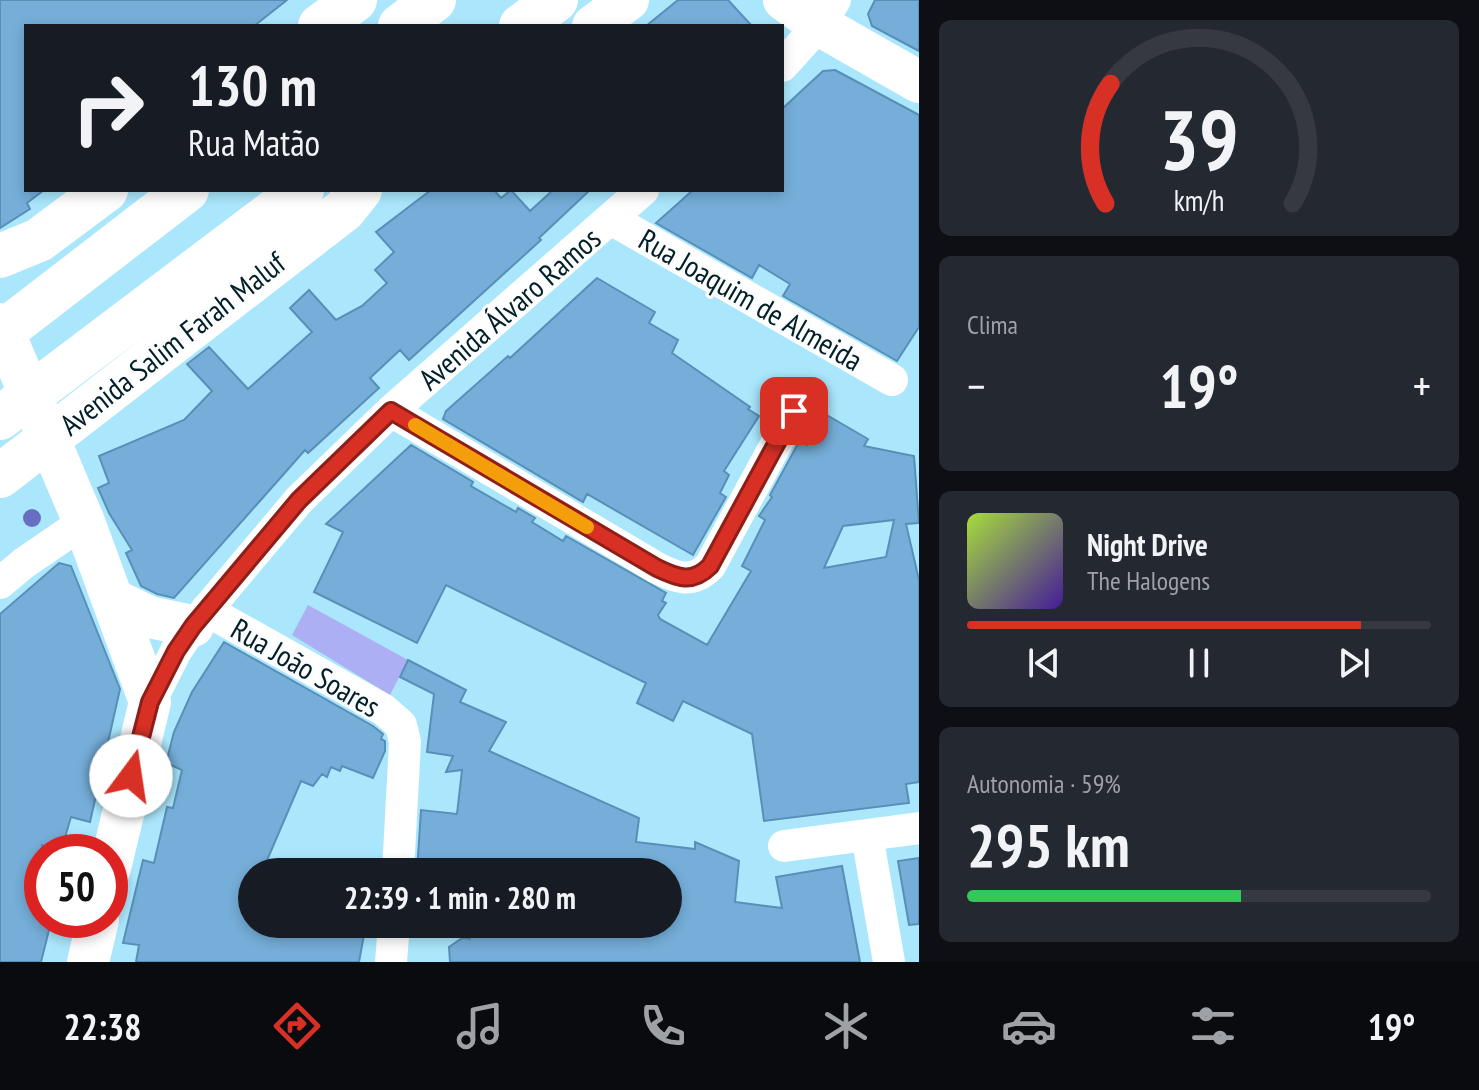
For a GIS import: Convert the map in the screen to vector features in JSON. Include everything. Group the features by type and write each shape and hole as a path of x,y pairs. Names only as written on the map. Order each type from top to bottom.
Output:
{"highway":[{"path":"323,24 355,0"},
{"path":"403,24 434,0"},
{"path":"524,24 556,0"},
{"path":"0,256 39,240 103,192"},
{"path":"1,329 184,192"},
{"path":"15,406 299,192"},
{"name":"Avenida Salim Farah Maluf","path":"0,476 358,197"}],"main road":[{"path":"596,24 628,0"},
{"path":"784,0 827,12 919,82"},
{"path":"1,329 15,406 49,438 114,600 150,702"},
{"path":"114,600 149,617 200,618"},
{"name":"Avenida Álvaro Ramos","path":"118,834 150,702"},
{"path":"88,962 94,938"}],"street":[{"path":"784,64 827,12"},
{"name":"Avenida Álvaro Ramos","path":"150,702 176,651 200,618 299,500 391,411 641,192"},
{"name":"Rua Joaquim de Almeida","path":"611,219 892,380"},
{"path":"391,411 679,579 693,578 710,566 794,411"},
{"path":"0,583 84,522"},
{"name":"Rua João Soares","path":"200,618 384,710 401,725 405,742 399,858"},
{"path":"784,846 919,828"},
{"path":"867,835 889,962"},
{"path":"391,962 393,938"}],"shaded area":[{"path":"308,605 408,660 390,695 292,635"}],"building":[{"path":"0,0 287,0 257,24 24,24 24,192 41,192 27,203 30,209 0,228"},
{"path":"678,0 728,0 750,24 648,24"},
{"path":"875,0 919,0 919,51 872,26 868,14"},
{"path":"835,70 919,115 919,327 897,361 783,296 790,284 759,265 752,278 656,223 691,192 784,192 784,107 823,71"},
{"path":"428,192 496,192 501,198 513,192 530,211 551,192 588,192 539,238 541,240 409,360 400,350 370,378 379,388 308,453 305,450 174,598 141,586 126,553 132,550 98,488 109,483 99,456 184,420 212,391 187,364 209,347 248,389 312,332 290,308 309,290 336,320 362,306 387,283 375,270 394,252 376,232"},
{"path":"597,278 655,312 649,323 678,340 672,353 759,416 724,471 729,475 720,493 726,497 693,555 587,494 583,502 443,419 446,411 508,356 510,358"},
{"path":"825,414 868,439 864,446 914,456 919,523 906,524 919,580 919,782 906,784 909,803 764,821 752,734 683,701 673,721 637,703 646,683 446,585 417,643 314,592 343,532 326,524 411,445 473,482 471,486 516,512 518,508 535,518 532,522 563,541 566,536 666,593 662,601 666,603 658,615 660,619 707,645 751,571 742,566 765,520 759,516 772,497 770,495 800,440 807,445","holes":["894,520 886,557 824,568 843,526"]},
{"path":"59,563 71,566 120,689 90,822 71,817 66,834 24,834 24,938 47,938 41,962 0,962 0,614"},
{"path":"224,642 383,734 381,739 385,741 385,751 373,778 342,766 340,771 331,767 327,777 322,774 313,786 301,781 268,858 238,858 238,938 363,938 359,962 136,962 139,945 123,943 124,938 128,938 128,922 143,860 154,863 167,807 173,808 182,770 166,763 174,732 192,692"},
{"path":"408,660 466,690 460,702 506,722 489,751 639,818 636,842 695,849 695,842 739,861 735,902 782,908 776,877 842,866 860,962 450,962 449,947 462,938 682,938 682,858 418,858 421,810 457,814 462,770 446,772 453,756 427,752 434,694 400,677"},
{"path":"919,858 919,924 909,925 898,861"}],"slow traffic":[{"path":"415,425 587,527"}],"route":[{"path":"131,776 150,702 176,651 193,626 299,500 391,411 679,579 693,578 710,566 794,411"}]}
